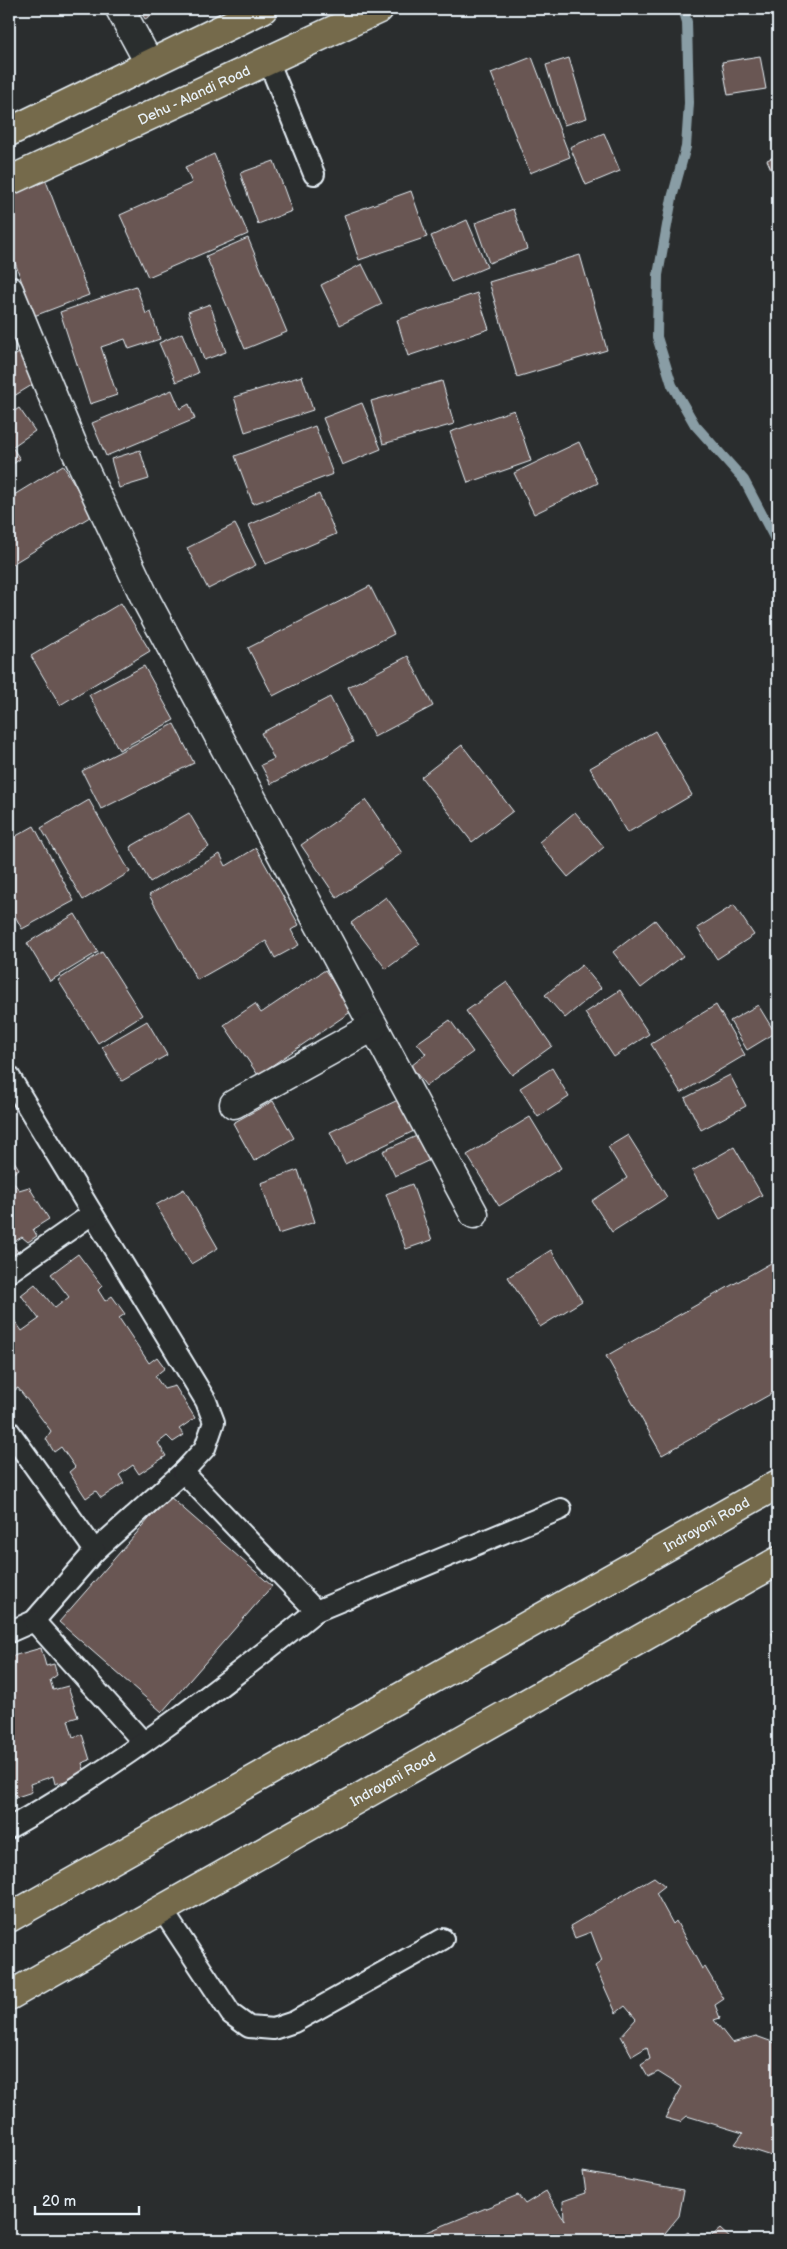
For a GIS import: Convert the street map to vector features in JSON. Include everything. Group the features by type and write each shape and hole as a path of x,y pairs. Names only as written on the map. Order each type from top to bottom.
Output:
{"main road":[{"path":"9,132 263,9"},
{"name":"Dehu - Alandi Road","path":"9,181 379,9"},
{"name":"Indrayani Road","path":"9,1918 778,1484"},
{"name":"Indrayani Road","path":"9,1996 161,1908 778,1561"}],"street":[{"path":"120,9 150,63"},
{"path":"9,290 72,443 147,602 474,1214"},
{"path":"234,1104 373,1027"}],"lane":[{"path":"268,60 314,174"},
{"path":"9,1076 209,1408 214,1422 205,1448 183,1472 95,1551 34,1621 9,1632"},
{"path":"9,1272 92,1214"},
{"path":"9,1431 95,1551"},
{"path":"183,1472 316,1610"},
{"path":"9,1828 41,1810 144,1742 220,1688 316,1610 561,1509"},
{"path":"34,1621 144,1742"},
{"path":"161,1908 231,2014 249,2027 273,2029 294,2022 443,1939"}],"building":[{"path":"139,9 164,9 145,19"},
{"path":"760,56 766,89 728,95 722,62"},
{"path":"532,57 570,157 530,173 491,73"},
{"path":"569,58 587,118 564,125 546,65"},
{"path":"604,133 620,171 586,185 570,147"},
{"path":"214,154 248,234 148,277 120,215 192,183 185,167"},
{"path":"778,155 778,185 767,160"},
{"path":"274,161 292,211 258,224 240,173"},
{"path":"46,181 89,295 34,316 9,246 9,196"},
{"path":"411,191 427,237 359,260 344,215"},
{"path":"513,209 527,249 489,263 475,223"},
{"path":"467,220 487,267 451,282 431,236"},
{"path":"248,238 287,332 245,349 206,256"},
{"path":"580,255 607,350 517,377 489,282"},
{"path":"362,264 382,304 340,325 321,285"},
{"path":"136,286 146,314 151,312 160,339 129,349 125,339 101,347 117,395 90,404 60,312"},
{"path":"477,293 489,329 408,356 397,320"},
{"path":"210,304 226,352 204,360 188,312"},
{"path":"182,333 198,373 176,382 159,343"},
{"path":"19,353 37,382 9,399 9,359"},
{"path":"302,376 313,410 245,432 234,397"},
{"path":"442,381 454,424 383,444 371,401"},
{"path":"172,390 180,409 189,404 195,419 106,456 92,423"},
{"path":"362,403 381,449 342,465 323,418"},
{"path":"19,408 35,431 12,447 20,459 9,467 9,415"},
{"path":"514,410 531,461 468,483 450,432"},
{"path":"315,426 333,474 253,504 235,456"},
{"path":"579,442 598,483 534,514 514,473"},
{"path":"140,450 149,479 119,488 111,459"},
{"path":"63,465 93,515 9,566 9,498"},
{"path":"319,494 336,534 266,564 249,525"},
{"path":"235,524 256,565 208,589 187,548"},
{"path":"370,586 394,634 273,696 248,648"},
{"path":"121,603 150,651 60,705 31,656"},
{"path":"408,656 433,706 374,737 348,687"},
{"path":"144,666 174,720 119,750 89,695"},
{"path":"330,697 353,742 271,784 261,765 274,759 261,733"},
{"path":"174,724 194,763 101,809 82,771"},
{"path":"655,731 692,795 627,833 590,768"},
{"path":"462,745 513,811 472,842 421,777"},
{"path":"89,800 130,872 83,900 41,828"},
{"path":"366,800 402,853 337,898 301,845"},
{"path":"575,812 604,847 568,877 539,842"},
{"path":"189,813 209,847 150,882 130,847"},
{"path":"34,826 74,901 22,929 9,905 9,840"},
{"path":"256,848 299,925 291,930 299,945 275,958 266,941 197,980 149,895 220,854 226,866"},
{"path":"386,897 420,944 386,969 351,923"},
{"path":"734,905 754,935 717,959 697,928"},
{"path":"75,914 98,952 50,981 27,943"},
{"path":"655,920 683,956 641,988 613,952"},
{"path":"102,952 142,1015 98,1043 58,980"},
{"path":"582,965 601,988 565,1018 545,995"},
{"path":"325,970 352,1011 258,1075 224,1025 255,1004 261,1013"},
{"path":"507,982 552,1046 512,1075 466,1011"},
{"path":"620,990 649,1034 614,1057 585,1013"},
{"path":"716,1005 745,1055 681,1093 651,1044"},
{"path":"758,1005 775,1033 747,1050 730,1021"},
{"path":"450,1020 473,1052 426,1086 411,1066 426,1054 417,1043"},
{"path":"147,1021 167,1055 122,1081 102,1047"},
{"path":"552,1068 569,1097 538,1117 520,1088"},
{"path":"730,1075 746,1106 701,1130 685,1098"},
{"path":"398,1100 414,1131 345,1164 330,1132"},
{"path":"273,1101 294,1138 254,1161 233,1123"},
{"path":"530,1117 561,1168 499,1206 467,1155"},
{"path":"421,1134 432,1159 395,1176 383,1151"},
{"path":"628,1135 667,1197 612,1232 592,1201 627,1178 608,1147"},
{"path":"734,1147 762,1195 720,1219 692,1171"},
{"path":"12,1158 19,1169 9,1176 9,1160"},
{"path":"298,1170 315,1222 278,1234 261,1183"},
{"path":"9,1176 19,1190 29,1187 49,1219 33,1229 37,1236 28,1242 22,1237 12,1243 21,1257 9,1265"},
{"path":"412,1184 432,1240 406,1249 386,1194"},
{"path":"184,1189 218,1248 191,1264 156,1205"},
{"path":"551,1250 582,1301 540,1327 508,1277"},
{"path":"78,1254 102,1286 98,1290 105,1301 112,1296 125,1314 119,1318 149,1363 157,1357 165,1368 155,1376 164,1389 175,1386 195,1418 179,1429 184,1435 173,1442 167,1436 158,1443 166,1456 139,1474 133,1465 119,1475 124,1483 101,1498 96,1491 86,1498 69,1472 75,1467 61,1447 54,1452 46,1439 51,1431 18,1388 11,1392 9,1389 9,1313 22,1331 39,1319 21,1295 35,1284 55,1308 69,1297 51,1274"},
{"path":"778,1259 778,1390 662,1455 606,1356"},
{"path":"169,1496 272,1586 162,1712 59,1622"},
{"path":"778,1631 778,1656 772,1633"},
{"path":"41,1648 46,1666 54,1664 57,1675 50,1680 53,1690 68,1686 78,1717 68,1720 73,1737 82,1734 90,1760 82,1763 86,1775 55,1784 53,1776 30,1784 32,1792 17,1797 11,1789 9,1790 9,1657"},
{"path":"654,1877 665,1886 656,1893 673,1924 676,1921 702,1969 705,1967 724,1999 715,2005 720,2018 714,2020 732,2043 756,2036 778,2044 778,2158 735,2144 743,2133 687,2116 680,2122 665,2118 682,2087 658,2072 648,2077 641,2065 650,2059 647,2047 632,2056 621,2036 636,2019 625,2006 616,2013 595,1966 602,1961 591,1932 575,1938 570,1926"},
{"path":"583,2172 684,2190 679,2216 665,2233 670,2240 425,2240 422,2234 518,2195 525,2204 546,2191 564,2220 563,2201 586,2193"},
{"path":"720,2229 732,2240 707,2240"},
{"path":"688,2232 696,2240 677,2240"}],"waterway":[{"path":"683,9 687,22 689,103 686,147 672,198 658,275 657,337 672,385 695,425 744,480 778,545"}]}
